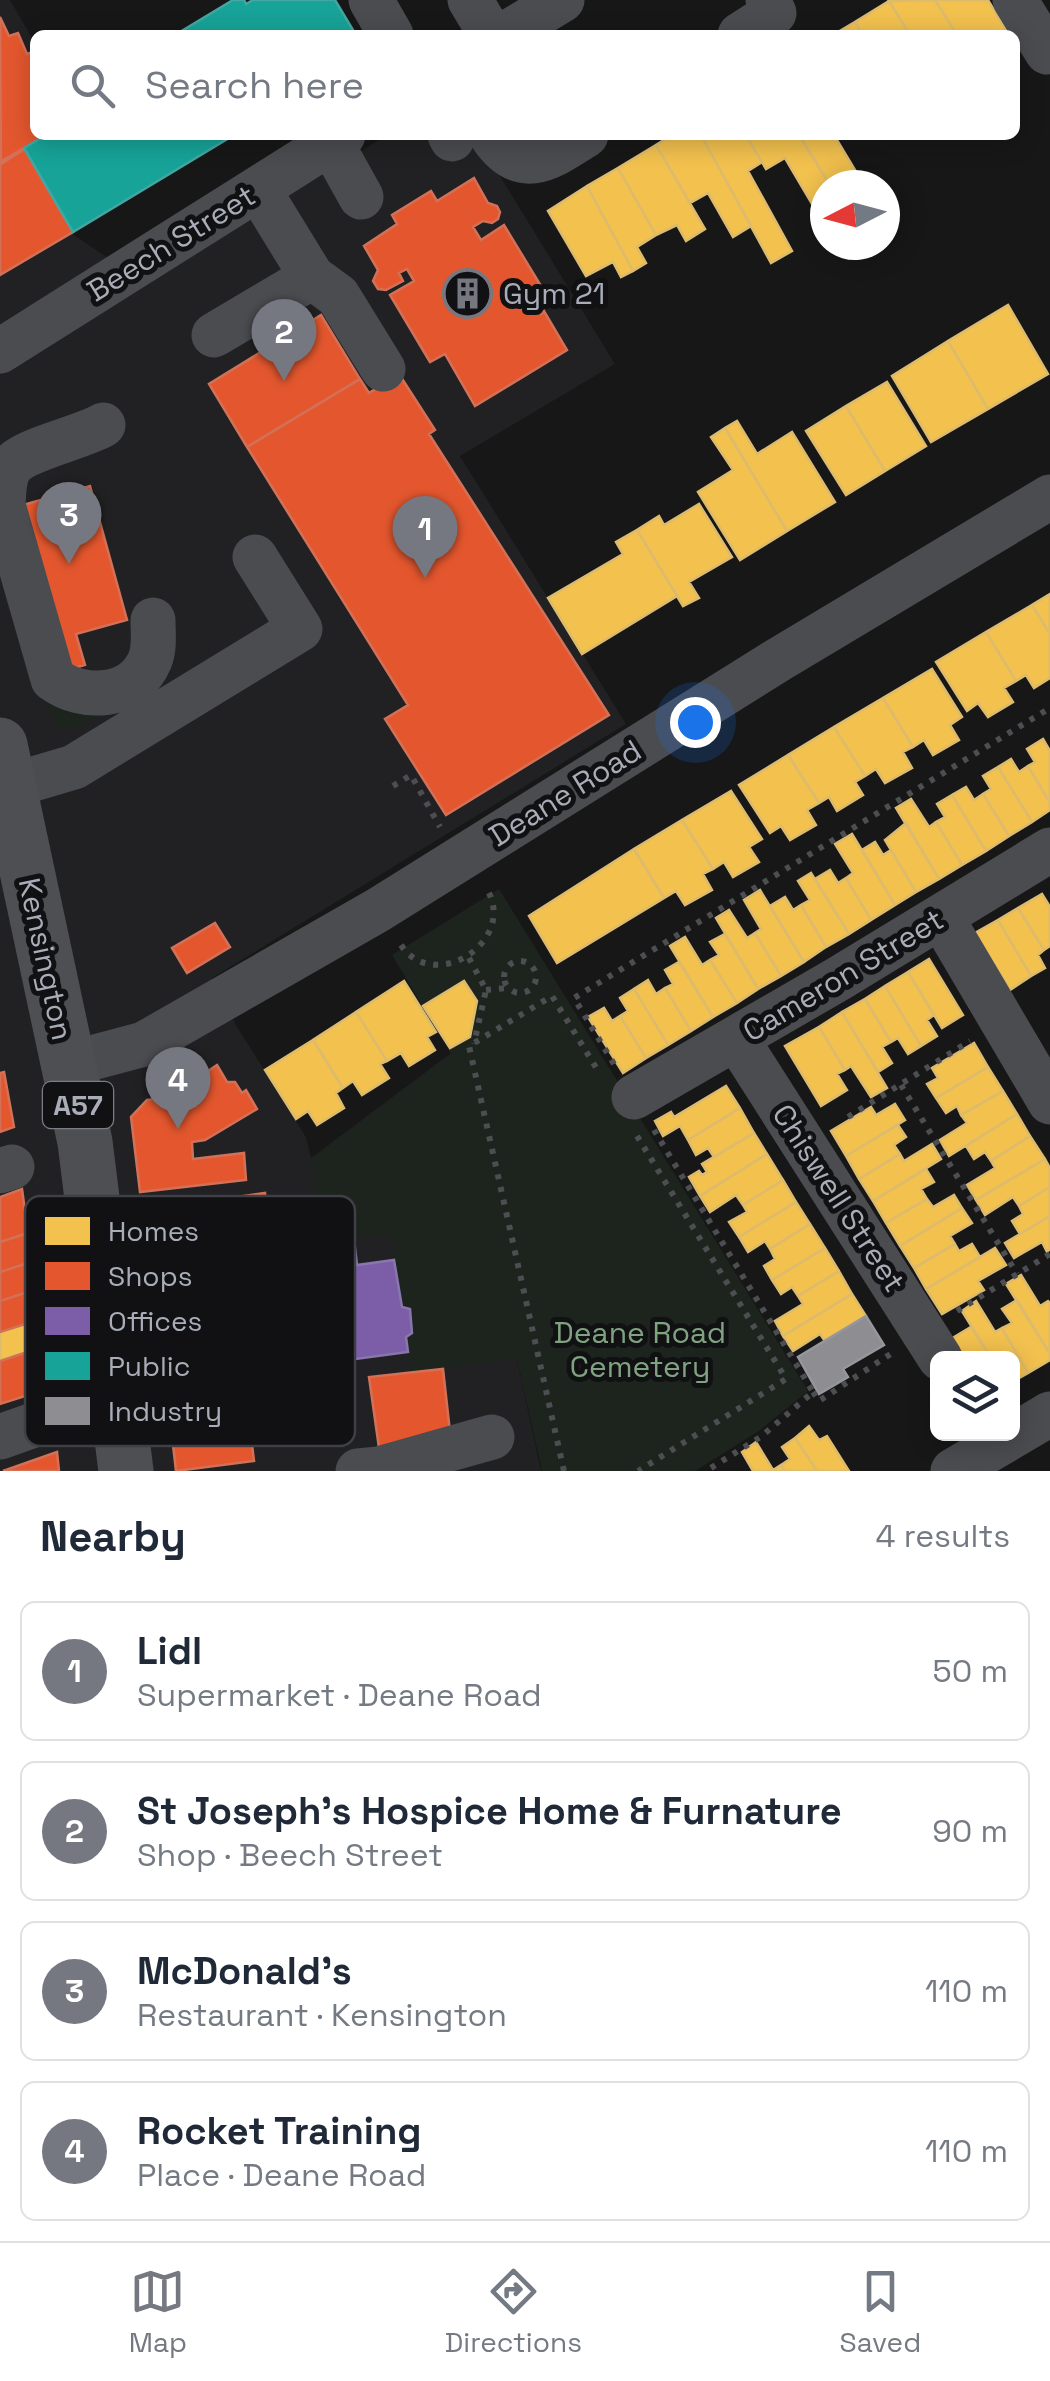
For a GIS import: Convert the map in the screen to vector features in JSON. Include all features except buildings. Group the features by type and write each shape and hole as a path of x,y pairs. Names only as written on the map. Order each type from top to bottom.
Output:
{"main road":[{"name":"Kensington","path":"5,766 85,1142 91,1196"},
{"name":"Kensington","path":"122,1446 126,1471"}],"street":[{"path":"370,0 389,30"},
{"path":"470,0 488,30"},
{"path":"512,30 562,0"},
{"path":"748,30 774,13 768,0"},
{"path":"1015,0 1047,52"},
{"name":"Beech Street","path":"0,351 335,140"},
{"path":"337,140 361,198"},
{"path":"474,140 526,162 548,159 578,140"},
{"path":"258,188 312,277 338,296 383,370"},
{"path":"214,335 312,277"},
{"path":"103,425 74,440 27,454 11,466 3,505 53,679 70,691 87,694 132,684 153,655 153,620"},
{"name":"Deane Road","path":"68,1064 144,1044 378,910 778,660 1050,497"},
{"path":"5,766 74,766 300,629 256,557"},
{"name":"Cameron Street","path":"623,1102 1050,850"},
{"path":"941,917 1050,1102"},
{"name":"Chiswell Street","path":"736,1038 932,1345"},
{"path":"1020,1427 1050,1414"},
{"path":"0,1438 25,1429"},
{"path":"358,1471 379,1469 492,1437"},
{"path":"953,1471 987,1441"}],"path":[{"path":"378,910 408,955 440,964 469,958 494,918 494,902 461,857 411,775 393,786"},
{"path":"469,958 486,990 474,1044"},
{"path":"486,990 507,988 522,993 536,979 533,969 520,962 506,968 507,988"},
{"path":"532,986 542,1002"},
{"path":"564,1471 469,1046 552,996 623,1102 786,1379 638,1471"},
{"path":"848,1117 1001,1021"},
{"path":"901,1085 1017,1274"},
{"path":"932,1345 1017,1274 1050,1254"},
{"path":"813,1392 819,1401 847,1384"}],"shaded area":[{"path":"0,0 10,0 30,34 31,140 24,149 74,235 146,284 379,140 478,140 615,364 460,456 626,724 212,978 236,1025 306,1137 311,1158 451,1053 541,1471 0,1471"}],"green space":[{"path":"42,681 128,697 77,727 61,730 54,725"},
{"name":"Deane Road Cemetery","path":"499,889 808,1391 759,1431 695,1471 542,1471 517,1359 411,1372 406,1337 412,1333 410,1310 402,1307 391,1235 355,1238 355,1196 317,1196 311,1159 451,1054 392,955"}],"place":[{"name":"Gym 21","path":"468,293"},
{"name":"St Joseph's Hospice Home & Furnature","path":"284,381"},
{"name":"McDonald's","path":"69,564"},
{"name":"Lidl","path":"425,578"},
{"name":"Rocket Training","path":"178,1129"}]}
